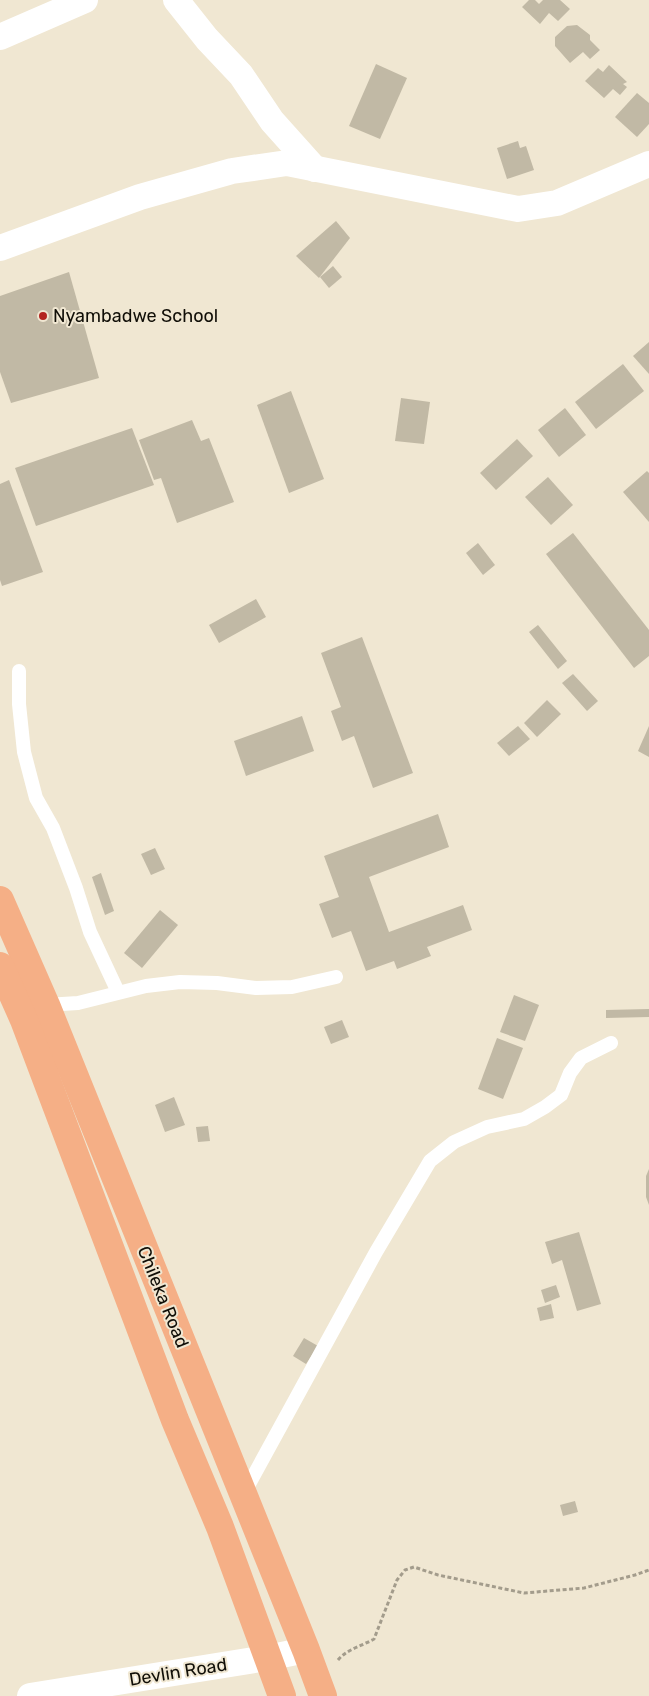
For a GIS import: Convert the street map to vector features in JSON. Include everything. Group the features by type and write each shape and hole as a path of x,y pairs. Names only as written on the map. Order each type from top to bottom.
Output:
{"highway":[{"name":"Chileka Road","path":"0,900 46,1005 319,1686"},
{"name":"Chileka Road","path":"0,966 24,1020 175,1420 220,1528 282,1696"}],"street":[{"path":"0,37 85,0"},
{"path":"176,0 207,39 241,75 272,121 315,169"},
{"path":"0,248 140,197 232,171 287,163 518,210 557,203 649,164"},
{"name":"Devlin Road","path":"30,1696 306,1650"}],"lane":[{"path":"19,671 19,704 24,752 36,798 53,828 76,888 90,932 118,992"},
{"path":"46,1005 78,1003 118,992 180,982 218,983 256,988 292,987 336,977"},
{"path":"243,1496 376,1252 430,1161 454,1142 487,1127 524,1119 545,1107 560,1095 570,1073 582,1058 611,1043"}],"path":[{"path":"319,1686 342,1655 352,1648 366,1644 374,1639 397,1580 405,1570 414,1567 438,1576 524,1593 584,1588 649,1570"}],"building":[{"path":"529,0 535,0 539,4 543,0 560,0 570,9 558,21 549,13 540,24 522,7"},
{"path":"577,25 590,35 590,40 600,50 590,59 583,52 570,63 555,46 555,37 567,26"},
{"path":"376,64 407,78 380,139 349,126"},
{"path":"609,65 627,82 623,84 627,87 620,95 613,89 604,98 585,81 598,68 603,72"},
{"path":"637,93 649,103 649,124 637,137 615,117"},
{"path":"518,141 520,148 526,146 534,170 507,179 497,148"},
{"path":"336,221 350,238 319,278 296,256"},
{"path":"333,266 342,277 329,288 320,277"},
{"path":"69,272 99,378 11,403 0,372 0,296"},
{"path":"649,342 649,374 633,356"},
{"path":"623,364 644,391 596,429 575,402"},
{"path":"291,391 324,479 289,493 257,405"},
{"path":"401,398 430,402 424,444 395,441"},
{"path":"565,408 586,435 559,457 538,430"},
{"path":"192,420 201,441 209,438 234,502 177,523 161,478 154,480 139,440"},
{"path":"132,428 154,485 36,526 15,468"},
{"path":"517,439 533,456 496,490 480,473"},
{"path":"647,471 649,473 649,522 623,492"},
{"path":"548,477 573,505 551,525 525,497"},
{"path":"9,480 43,572 2,586 0,580 0,484"},
{"path":"573,533 649,630 649,656 634,668 546,554"},
{"path":"478,543 495,565 483,575 466,553"},
{"path":"256,599 266,617 219,643 209,625"},
{"path":"538,625 567,661 558,669 529,632"},
{"path":"362,637 413,773 373,788 354,736 342,741 331,711 341,707 321,653"},
{"path":"573,674 598,701 587,711 562,683"},
{"path":"547,700 561,714 537,737 524,723"},
{"path":"302,716 314,751 246,776 234,741"},
{"path":"518,726 530,739 509,756 497,743"},
{"path":"649,726 649,757 638,751"},
{"path":"438,814 449,847 369,877 389,932 463,905 472,930 427,947 431,956 397,969 394,961 366,971 351,931 332,938 319,904 339,897 324,856"},
{"path":"155,848 165,869 151,875 141,854"},
{"path":"101,873 114,911 105,915 92,877"},
{"path":"160,910 178,925 142,968 124,953"},
{"path":"514,995 539,1005 525,1041 500,1032"},
{"path":"649,1009 649,1017 606,1018 606,1010"},
{"path":"342,1020 349,1037 331,1044 324,1027"},
{"path":"497,1038 523,1048 503,1099 478,1089"},
{"path":"174,1097 185,1125 165,1132 155,1105"},
{"path":"208,1126 210,1141 198,1142 196,1127"},
{"path":"649,1169 649,1205 646,1197 646,1176"},
{"path":"579,1232 601,1304 577,1311 562,1260 552,1264 545,1242"},
{"path":"556,1285 560,1297 545,1303 541,1290"},
{"path":"551,1304 554,1318 540,1321 537,1308"},
{"path":"304,1338 318,1346 306,1364 293,1356"},
{"path":"575,1501 578,1512 563,1516 560,1505"}],"place":[{"name":"Nyambadwe School","path":"43,316"}]}
